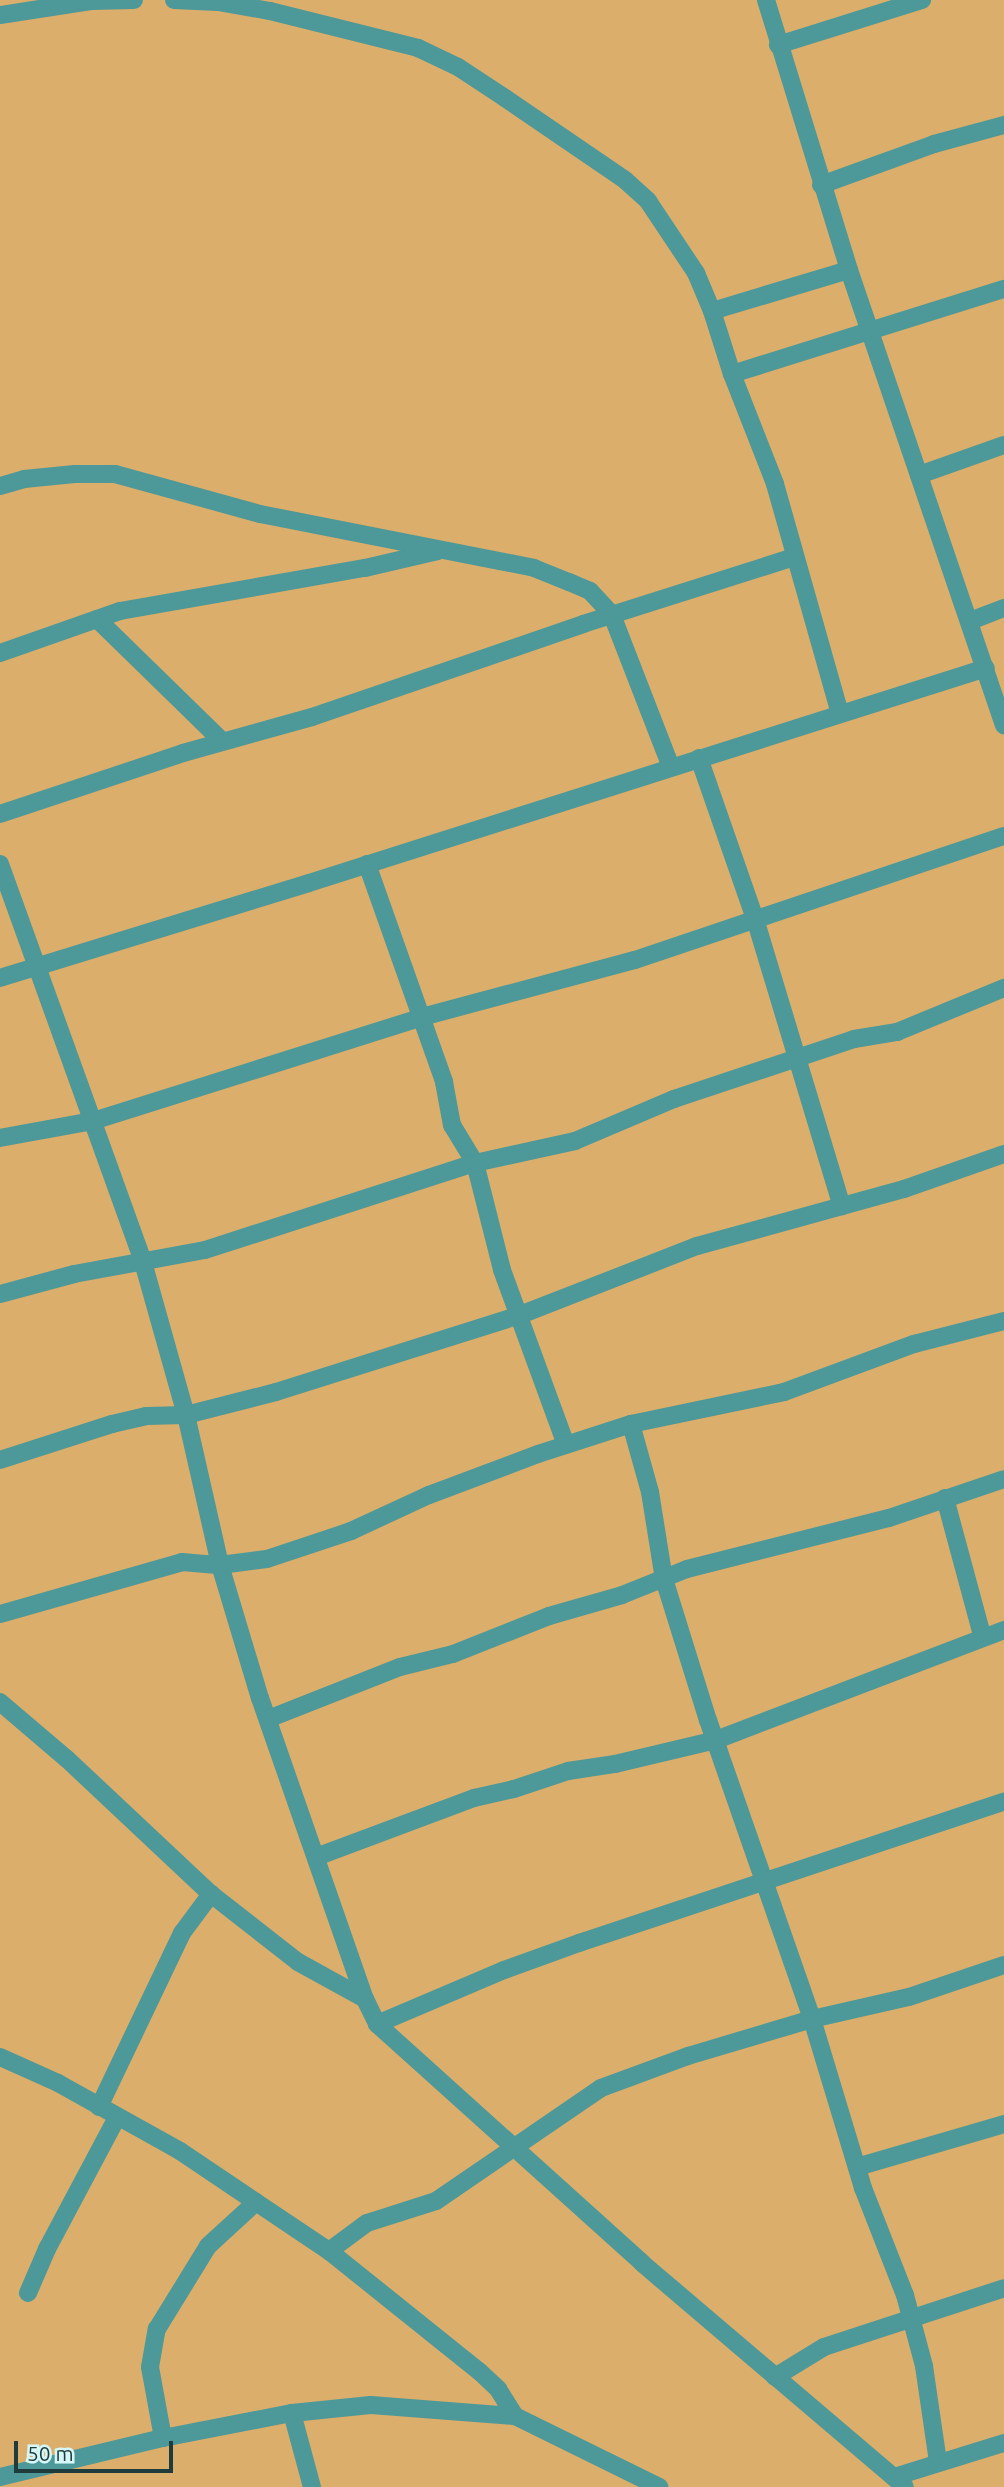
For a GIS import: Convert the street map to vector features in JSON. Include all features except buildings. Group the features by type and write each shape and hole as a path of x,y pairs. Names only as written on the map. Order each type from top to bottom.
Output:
{"street":[{"path":"0,15 91,1 134,0"},
{"path":"174,0 218,2 359,32 418,48 458,67 615,173 648,201 696,273 712,311 732,374 775,484 841,713"},
{"path":"766,0 821,185 1004,725"},
{"path":"778,45 922,0"},
{"path":"821,185 934,144 1004,125"},
{"path":"712,311 849,270"},
{"path":"732,374 1004,289"},
{"path":"919,475 1004,445"},
{"path":"0,486 37,477 115,474 260,514 534,568 590,591 612,614 671,767"},
{"path":"0,653 97,619 158,603 365,568 445,550"},
{"path":"0,814 222,741 312,718 612,614 794,557"},
{"path":"970,621 1004,608"},
{"path":"97,619 222,741"},
{"path":"0,978 985,668"},
{"path":"699,758 756,922 842,1206"},
{"path":"0,1139 93,1121 422,1017 635,960 756,922 1004,836"},
{"path":"0,864 143,1262 186,1415 220,1564 268,1719 365,1999 377,2024 775,2377 900,2482 938,2462 1004,2442"},
{"path":"367,864 444,1082 452,1125 475,1163 502,1270 566,1445"},
{"path":"0,1294 74,1274 205,1250 475,1163 575,1141 674,1099 757,1074 795,1057 854,1039 897,1032 1004,988"},
{"path":"0,1460 124,1421 146,1416 186,1415 276,1392 520,1315 697,1246 904,1189 1004,1154"},
{"path":"0,1614 181,1562 220,1564 267,1559 313,1545 429,1495 631,1424 784,1392 914,1344 1004,1321"},
{"path":"631,1424 650,1492 664,1579 812,2019 857,2167 879,2232 896,2267 925,2366 938,2462"},
{"path":"268,1719 400,1667 453,1654 549,1616 687,1569 888,1518 1004,1479"},
{"path":"946,1499 982,1636"},
{"path":"316,1857 474,1798 514,1790 568,1771 615,1764 716,1740 982,1636 1004,1630"},
{"path":"0,1702 67,1759 211,1894 298,1962 365,1999"},
{"path":"377,2024 504,1970 764,1880 1004,1802"},
{"path":"99,2107 120,2057 182,1933 211,1894"},
{"path":"329,2251 367,2223 436,2201 601,2088 644,2070 812,2019 909,1997 1004,1965"},
{"path":"0,2057 58,2083 116,2119 180,2151 329,2251 480,2372 498,2389 515,2416"},
{"path":"28,2293 47,2249 116,2119"},
{"path":"857,2167 1004,2124"},
{"path":"163,2438 150,2367 152,2343 157,2329 208,2246 256,2202"},
{"path":"775,2377 824,2347 1004,2288"},
{"path":"0,2477 163,2438 292,2413 371,2405 515,2416 659,2487"},
{"path":"292,2413 312,2487"}],"shaded area":[{"path":"0,0 1004,0 1004,2487 0,2487"}]}
